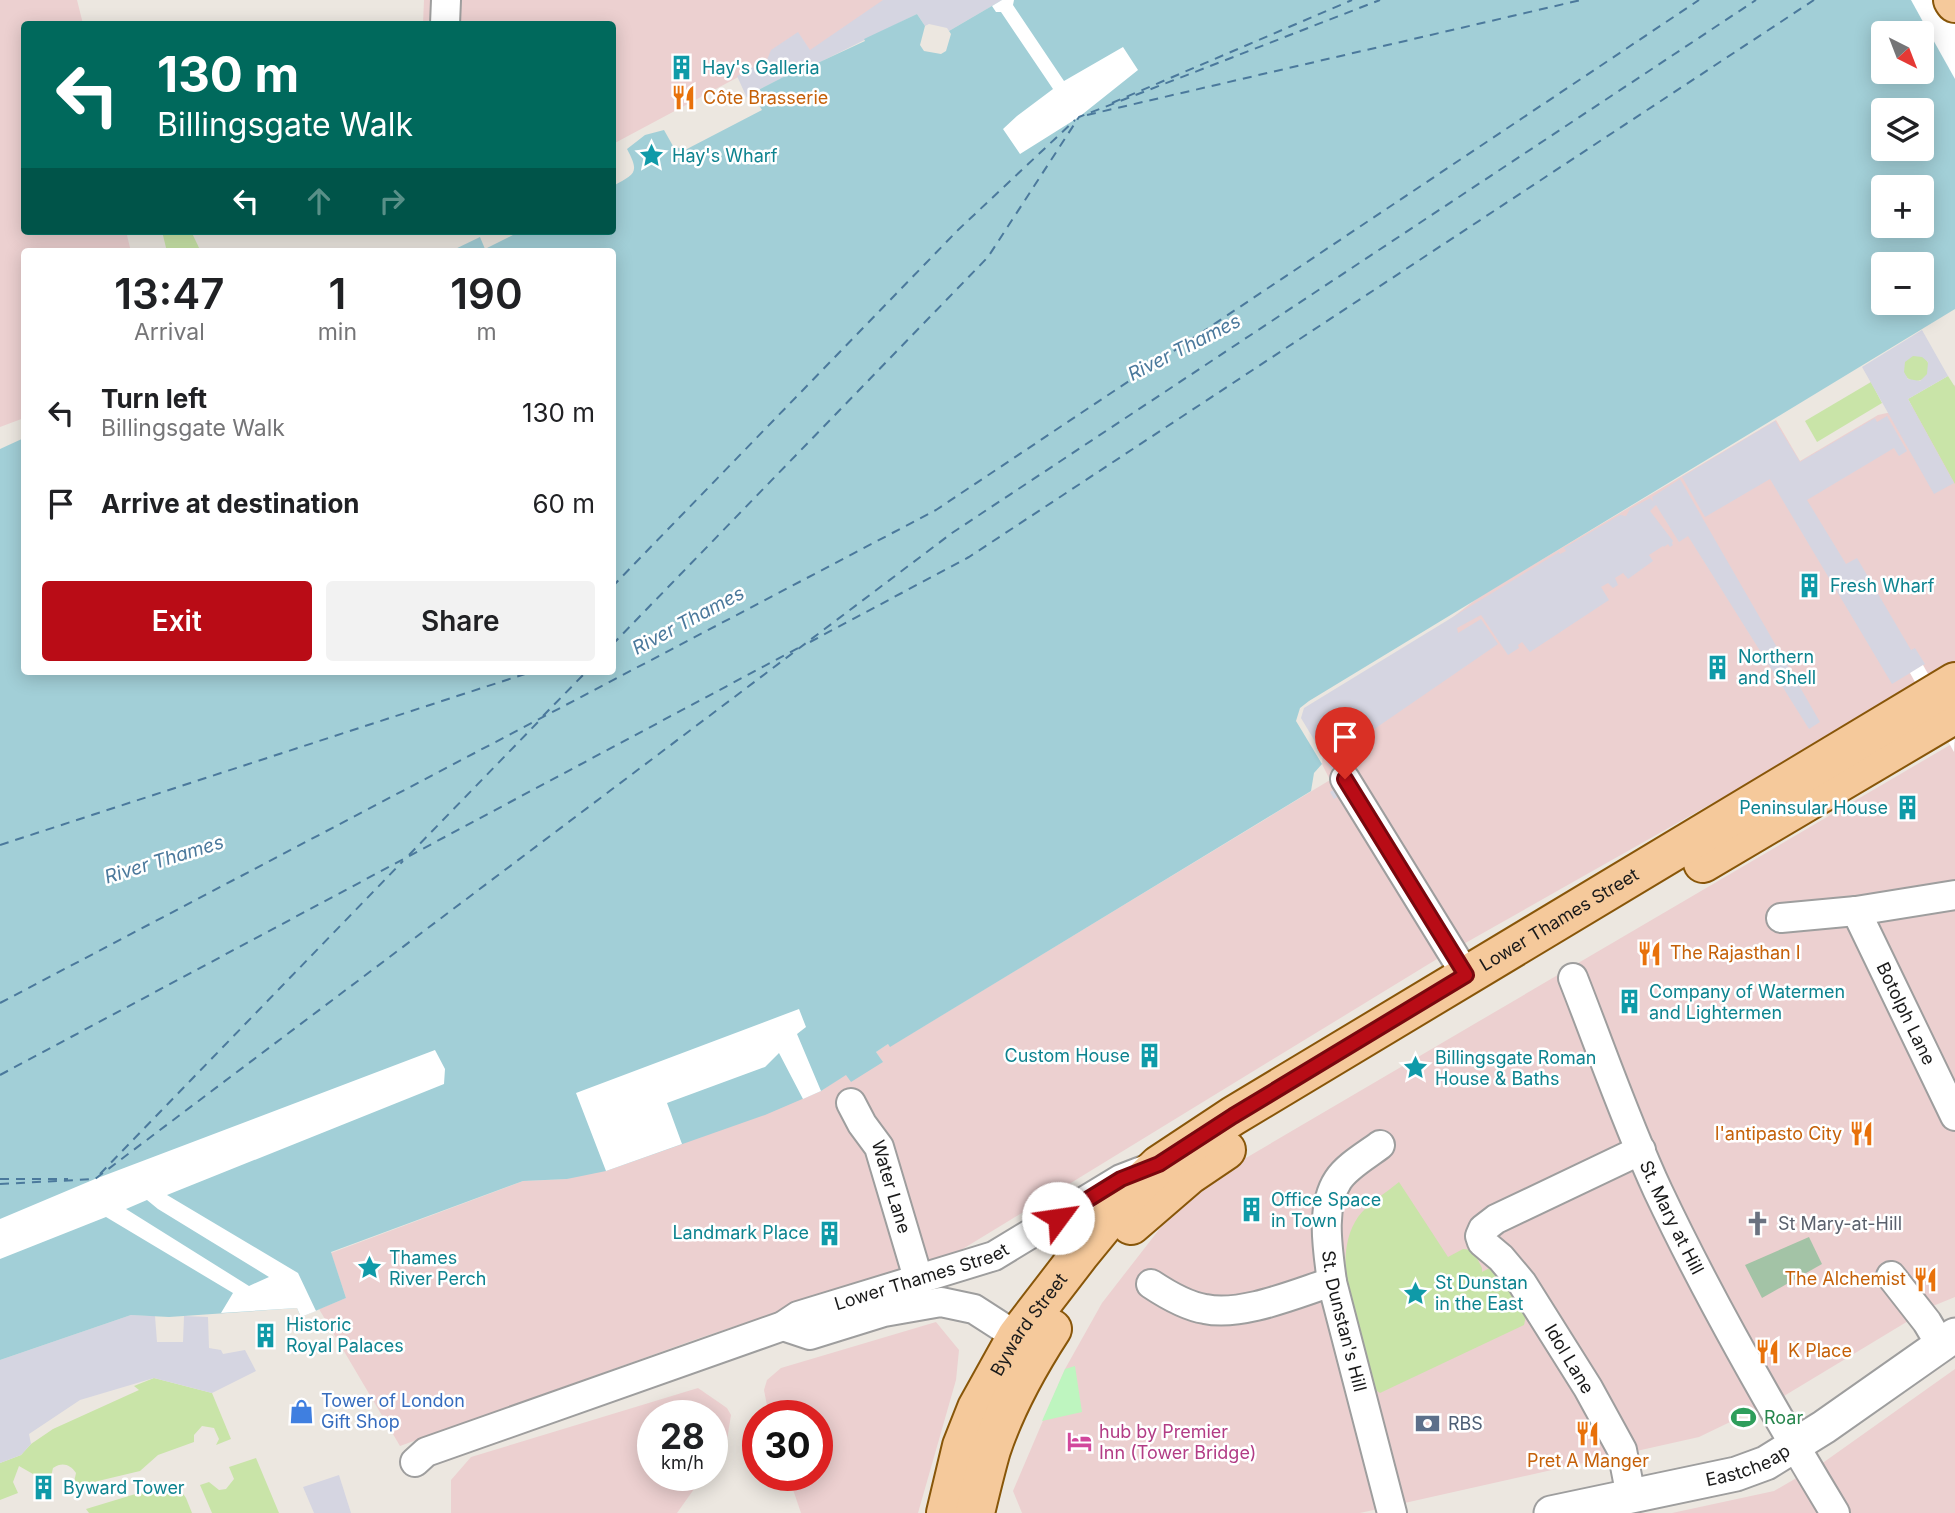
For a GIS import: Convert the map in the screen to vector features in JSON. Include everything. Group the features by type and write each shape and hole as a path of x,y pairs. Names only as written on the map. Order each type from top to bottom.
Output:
{"main road":[{"name":"Lower Thames Street","path":"1159,1164 1233,1116 1955,681"},
{"name":"Lower Thames Street","path":"1132,1224 1189,1175 1226,1150 1556,949 1955,714"},
{"name":"Byward Street","path":"975,1513 992,1448 1028,1343 1114,1211 1159,1164"},
{"name":"Byward Street","path":"946,1513 962,1446 977,1408 1028,1343 1132,1224"}],"street":[{"path":"444,21 446,0"},
{"path":"1345,779 1466,975"},
{"path":"1781,918 1856,911 1955,895"},
{"name":"Botolph Lane","path":"1856,911 1955,1116"},
{"name":"St. Mary at Hill","path":"1573,978 1658,1191 1717,1305 1835,1513"},
{"name":"Water Lane","path":"851,1103 862,1125 879,1147 918,1278"},
{"name":"St. Dunstan's Hill","path":"1380,1145 1338,1178 1329,1212 1328,1251 1332,1282 1392,1513"},
{"name":"Idol Lane","path":"1631,1497 1622,1450 1588,1388 1522,1283 1501,1258 1482,1242 1480,1236 1483,1229 1496,1219 1641,1150"},
{"name":"Lower Thames Street","path":"415,1462 426,1452 783,1326 799,1316 995,1256 1121,1179 1159,1164"},
{"path":"1892,1276 1927,1322 1948,1339"},
{"path":"1151,1284 1205,1310 1257,1306 1332,1282"},
{"name":"Lower Thames Street","path":"783,1326 810,1335 884,1312 941,1301 974,1309 1028,1343"},
{"name":"Eastcheap","path":"1551,1513 1737,1474 1766,1463 1795,1446 1948,1339"}],"shaded area":[{"path":"0,0 77,0 82,21 21,21 21,235 127,235 130,248 21,248 21,419 0,427"},
{"name":"Hay's Galleria","path":"424,0 885,0 811,51 770,60 616,142 616,21 423,21"},
{"path":"883,0 1002,0 949,31 947,28 929,24 925,26 917,14 808,68 806,66 747,98 737,76 767,60 771,50 798,32 810,50"},
{"path":"1922,330 1948,376 1908,399 1954,483 1934,494 1862,367","holes":["1913,356 1922,357 1928,362 1927,374 1920,381 1908,379 1904,372 1905,362"]},
{"path":"1955,385 1955,668 1763,784 1741,787 1437,959 961,1250 697,1339 400,1446 319,1309 346,1298 331,1253 523,1181 567,1179 821,1091 846,1074 882,1061 876,1052 888,1044 891,1046 1330,780 1322,764 1327,714 1479,597 1776,420 1800,461 1878,415 1918,406"},
{"path":"1887,416 1907,451 1899,456 1894,448 1807,500 1846,564 1857,558 1911,650 1915,648 1925,664 1892,684 1770,479 1705,517 1682,477 1775,421 1800,462 1875,418 1877,422"},
{"path":"1680,479 1820,722 1809,729 1688,536 1679,542 1656,505 1650,511 1673,541 1673,545 1663,546 1649,555 1653,561 1628,579 1623,573 1615,578 1618,585 1613,588 1608,583 1601,587 1609,600 1530,652 1522,642 1518,645 1519,648 1508,655 1481,615 1457,628 1458,633 1481,619 1498,644 1338,754 1398,853 1344,793 1334,799 1330,792 1341,785 1301,718 1304,708 1559,552 1560,554 1566,551 1564,548 1620,515 1626,516 1630,509 1650,498 1653,501 1652,497"},
{"path":"1955,742 1955,1297 1933,1306 1784,1396 1699,1437 1360,1513 1022,1513 1013,1491 1065,1369 1102,1303 1161,1227 1222,1172"},
{"path":"131,1315 155,1316 157,1342 183,1342 184,1316 208,1317 209,1348 221,1350 223,1354 245,1350 256,1371 212,1393 154,1378 80,1400 29,1434 31,1444 21,1455 0,1463 0,1360"},
{"path":"936,1322 959,1350 956,1380 918,1513 801,1513 793,1491 833,1491 833,1400 766,1400 764,1390 767,1380 781,1368"},
{"path":"1955,1369 1955,1513 1672,1513 1774,1491 1824,1462"},
{"path":"698,1388 715,1400 659,1400"},
{"path":"637,1407 637,1491 693,1491 677,1513 451,1513 451,1480 471,1457"},
{"path":"728,1410 731,1415 728,1434"},
{"path":"339,1475 351,1513 314,1513 303,1487"}],"green space":[{"path":"163,235 193,235 199,248 166,248"},
{"path":"1916,355 1925,359 1929,368 1925,377 1916,381 1907,377 1903,368 1907,359"},
{"path":"1948,376 1955,387 1955,484 1908,399"},
{"path":"1871,382 1882,403 1817,442 1805,421"},
{"path":"1399,1182 1448,1257 1463,1249 1473,1250 1482,1272 1495,1265 1528,1307 1524,1325 1380,1393 1374,1389 1350,1302 1346,1257 1349,1236 1358,1217"},
{"path":"1809,1237 1822,1264 1762,1298 1745,1265"},
{"path":"1075,1366 1082,1412 1042,1421 1065,1369"},
{"path":"154,1378 212,1393 231,1439 216,1445 219,1439 214,1428 202,1426 194,1435 194,1442 158,1455 140,1471 73,1487 76,1473 68,1466 53,1468 50,1481 38,1486 33,1474 19,1466 13,1482 18,1493 0,1500 0,1463 21,1455 31,1444 53,1429 139,1390 134,1386"},
{"path":"256,1458 279,1513 212,1513 200,1485 209,1482 219,1490 226,1489 234,1479 229,1467"},
{"path":"175,1482 192,1513 89,1513 86,1509"}],"water":[{"name":"River Thames","path":"1002,0 1955,0 1955,309 1309,701 1300,708 1296,721 1322,764 1314,773 1311,791 890,1047 888,1044 876,1052 883,1062 851,1082 846,1075 821,1091 765,1115 606,1171 567,1179 523,1181 331,1252 346,1298 301,1317 297,1308 169,1317 131,1315 0,1360 0,449 21,439 21,675 616,675 616,248 487,248 513,235 616,235 616,184 633,172 633,163 627,149 645,135 664,130 673,146 685,150 762,110 752,93 917,14 925,26 920,45 924,51 941,54 946,51 951,34 949,31"},
{"path":"480,237 485,248 457,248"}],"pier":[{"path":"1002,0 1014,0 1013,5 1064,81 1123,47 1138,70 1079,117 1020,154 1003,129 1053,89 1001,12 996,12 992,6"},
{"path":"1911,0 1955,0 1955,79 1934,41 1934,21 1922,20"},
{"path":"1923,665 1955,722 1954,752 1910,673"},
{"path":"799,1009 806,1027 797,1034 821,1091 803,1099 779,1053 765,1067 667,1103 682,1144 606,1171 576,1093"},
{"path":"435,1050 445,1069 444,1084 167,1195 298,1273 316,1311 301,1317 297,1308 221,1313 233,1293 106,1217 0,1259 0,1219 95,1179","holes":["147,1200 269,1277 249,1286 126,1209"]}],"ferry route":[{"path":"1112,103 1352,0"},
{"path":"616,641 988,257 1079,117 1380,0"},
{"path":"1087,115 1581,0"},
{"path":"0,1003 936,510 1699,0"},
{"path":"0,1184 95,1179 952,533 1756,0"},
{"path":"810,642 969,557 1814,0"},
{"path":"616,583 958,230 1075,120"},
{"path":"0,1075 798,648"},
{"path":"0,845 522,675"},
{"path":"543,716 583,675"},
{"path":"409,855 539,721"},
{"path":"100,1174 403,861"},
{"path":"0,1179 68,1179"}],"place":[{"name":"Hay's Galleria","path":"682,68"},
{"name":"Côte Brasserie","path":"683,98"},
{"name":"Hay's Wharf","path":"652,156"},
{"name":"Fresh Wharf","path":"1810,586"},
{"name":"Northern and Shell","path":"1718,667"},
{"name":"Peninsular House","path":"1908,808"},
{"name":"The Rajasthan I","path":"1650,953"},
{"name":"Company of Watermen and Lightermen","path":"1629,1002"},
{"name":"Custom House","path":"1150,1056"},
{"name":"Billingsgate Roman House & Baths","path":"1415,1068"},
{"name":"l'antipasto City","path":"1862,1134"},
{"name":"Office Space in Town","path":"1251,1210"},
{"name":"St Mary-at-Hill","path":"1758,1224"},
{"name":"Landmark Place","path":"829,1233"},
{"name":"Thames River Perch","path":"369,1268"},
{"name":"The Alchemist","path":"1926,1279"},
{"name":"St Dunstan in the East","path":"1415,1293"},
{"name":"Historic Royal Palaces","path":"266,1335"},
{"name":"K Place","path":"1768,1351"},
{"name":"Tower of London Gift Shop","path":"301,1411"},
{"name":"Roar","path":"1744,1418"},
{"name":"RBS","path":"1428,1424"},
{"name":"Pret A Manger","path":"1588,1434"},
{"name":"hub by Premier Inn (Tower Bridge)","path":"1079,1442"},
{"name":"Byward Tower","path":"43,1488"}],"route":[{"path":"1058,1218 1121,1179 1159,1164 1466,975 1345,779"}]}
